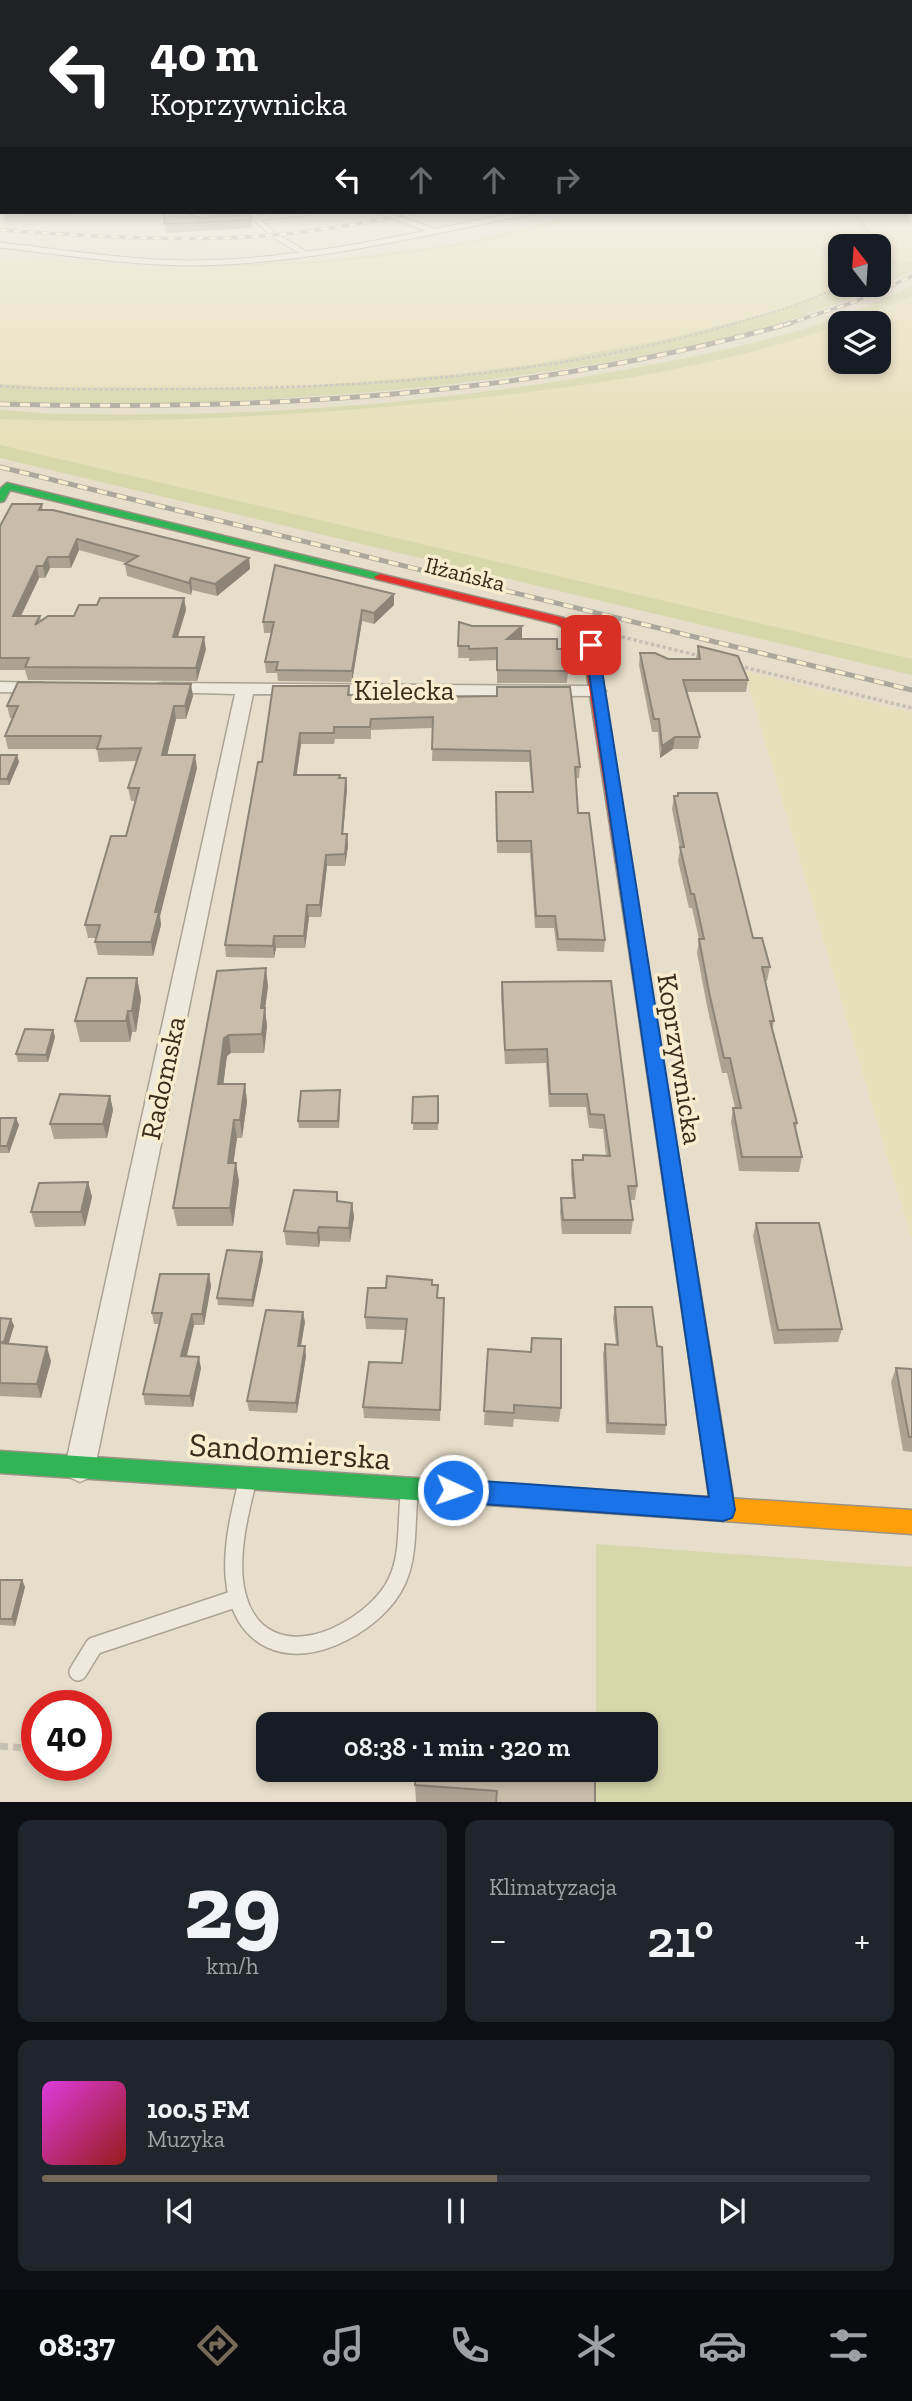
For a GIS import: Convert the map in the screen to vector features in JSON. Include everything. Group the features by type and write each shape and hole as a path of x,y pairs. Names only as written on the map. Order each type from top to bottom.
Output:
{"street":[{"name":"Iłżańska","path":"4,493 570,625"},
{"name":"Koprzywnicka","path":"570,625 584,634 591,645 723,1510"},
{"path":"0,687 60,688"},
{"name":"Kielecka","path":"139,688 597,691"},
{"name":"Radomska","path":"80,1467 245,688"},
{"name":"Sandomierska","path":"0,1462 912,1522"}],"lane":[{"path":"249,1478 234,1559 238,1598 246,1618 278,1645 308,1645 338,1636 362,1620 384,1600 399,1578 410,1488"},
{"path":"78,1672 93,1646 238,1598"}],"path":[{"path":"0,386 68,390 314,388 473,373 578,358 675,339 795,306 828,293"},
{"path":"610,634 703,657"},
{"path":"730,664 912,708"},
{"path":"0,1746 21,1748"}],"shaded area":[{"path":"0,273 828,273 828,291 798,303 666,339 534,364 384,381 284,388 45,387 0,384"},
{"path":"912,296 912,659 0,445 0,419 243,417 459,400 635,376 760,349 828,329 828,374 891,374 891,311 874,311"},
{"path":"744,671 912,713 912,1241"}],"green space":[{"path":"891,273 907,273 891,281"},
{"path":"912,286 912,296 875,311 854,311 891,298"},
{"path":"828,291 828,298 850,298 779,323 686,347 639,357 477,381 341,394 205,402 0,402 0,384 45,387 284,388 457,374 534,364 666,339 775,311"},
{"path":"828,320 828,328 706,363 607,381 457,400 306,413 204,418 0,419 0,410 58,414 201,414 416,400 628,369 737,347"},
{"path":"0,445 912,659 912,675 0,458"},
{"path":"596,1544 912,1567 912,1802 596,1802 596,1782 658,1782 658,1712 596,1712"}],"building":[{"path":"12,504 42,504 39,510 53,510 249,558 215,584 191,578 189,583 125,564 138,556 77,539 69,557 48,557 43,566 37,566 13,616 40,616 35,625 48,616 74,616 79,605 97,605 100,598 184,598 173,637 204,637 196,668 25,667 29,658 0,658 0,526"},
{"path":"275,565 394,594 374,613 362,610 352,671 276,670 278,662 265,662 274,622 263,622"},
{"path":"459,622 472,626 522,626 507,639 557,639 557,649 565,649 568,671 497,670 497,648 469,649 469,646 458,646"},
{"path":"698,646 738,656 748,680 683,680 700,737 675,737 662,746 659,719 654,719 640,653 655,653 668,659 700,659"},
{"path":"18,682 191,684 185,706 174,706 162,755 195,755 155,912 159,912 151,942 95,942 100,925 85,925 111,836 126,836 139,788 128,788 141,748 97,749 101,736 5,736 18,706 7,706"},
{"path":"273,686 349,686 348,695 440,697 497,696 497,687 570,687 580,767 575,767 578,813 589,813 605,940 558,939 555,916 536,916 531,841 497,841 496,792 533,792 530,751 432,749 433,717 371,719 370,727 334,727 334,733 300,733 294,775 340,775 339,778 346,778 342,834 347,834 345,854 326,855 320,905 307,905 304,936 274,936 273,946 225,945 258,762 262,762"},
{"path":"0,755 17,755 7,779 0,779"},
{"path":"678,793 717,793 753,938 762,938 770,967 762,967 774,1021 770,1021 797,1123 794,1123 802,1157 742,1157 733,1108 741,1108 730,1058 724,1058 699,939 704,939 680,847 684,847 674,796 678,796"},
{"path":"266,968 261,1008 265,1008 262,1034 229,1035 224,1038 218,1084 245,1084 240,1120 234,1120 228,1163 236,1163 230,1208 173,1208 217,971"},
{"path":"87,978 137,978 132,1011 128,1011 126,1021 75,1021"},
{"path":"611,981 637,1186 628,1186 633,1220 563,1220 561,1198 575,1198 572,1160 583,1160 583,1155 610,1156 604,1115 590,1114 587,1094 550,1094 547,1049 505,1050 502,982"},
{"path":"25,1029 53,1030 46,1055 16,1054"},
{"path":"340,1090 338,1121 298,1121 301,1091"},
{"path":"60,1094 110,1096 103,1124 50,1124"},
{"path":"438,1096 438,1123 412,1123 413,1097"},
{"path":"0,1118 16,1118 7,1146 0,1146"},
{"path":"88,1182 81,1212 31,1212 39,1183"},
{"path":"294,1190 337,1192 337,1201 352,1203 349,1228 319,1227 317,1233 284,1231"},
{"path":"756,1223 819,1223 842,1329 778,1330"},
{"path":"227,1250 262,1252 252,1300 217,1298"},
{"path":"160,1274 209,1274 202,1314 192,1314 181,1356 199,1357 190,1396 143,1394 162,1313 152,1313"},
{"path":"387,1276 432,1280 432,1285 438,1285 437,1298 444,1298 440,1410 363,1407 369,1362 402,1363 407,1319 365,1317 368,1288 386,1288"},
{"path":"615,1307 652,1307 657,1346 662,1347 666,1425 608,1423 605,1344 618,1345"},
{"path":"266,1310 303,1312 298,1346 305,1346 296,1403 247,1401"},
{"path":"0,1318 11,1319 4,1342 0,1342"},
{"path":"532,1338 561,1339 561,1408 514,1405 514,1413 484,1411 488,1349 531,1352"},
{"path":"0,1343 47,1347 37,1384 0,1383"},
{"path":"896,1368 912,1369 912,1437 909,1437"},
{"path":"0,1580 22,1580 12,1619 0,1619"},
{"path":"415,1782 595,1782 595,1802 496,1802 497,1791 415,1785"}],"railway":[{"path":"787,324 854,302 912,276"},
{"path":"787,324 791,323"},
{"path":"0,404 200,405 399,394 498,383 596,367 694,348 787,324"},
{"path":"0,467 912,690"}],"traffic: fast":[{"path":"0,499 7,486 380,577"},
{"path":"0,1462 430,1490"}],"traffic: slow":[{"path":"640,969 700,1358"},
{"path":"430,1490 912,1522"}],"traffic: jam":[{"path":"380,577 560,621 578,630 588,641 640,969"},
{"path":"700,1358 723,1510"}],"route":[{"path":"453,1490 723,1510 591,645"}]}
